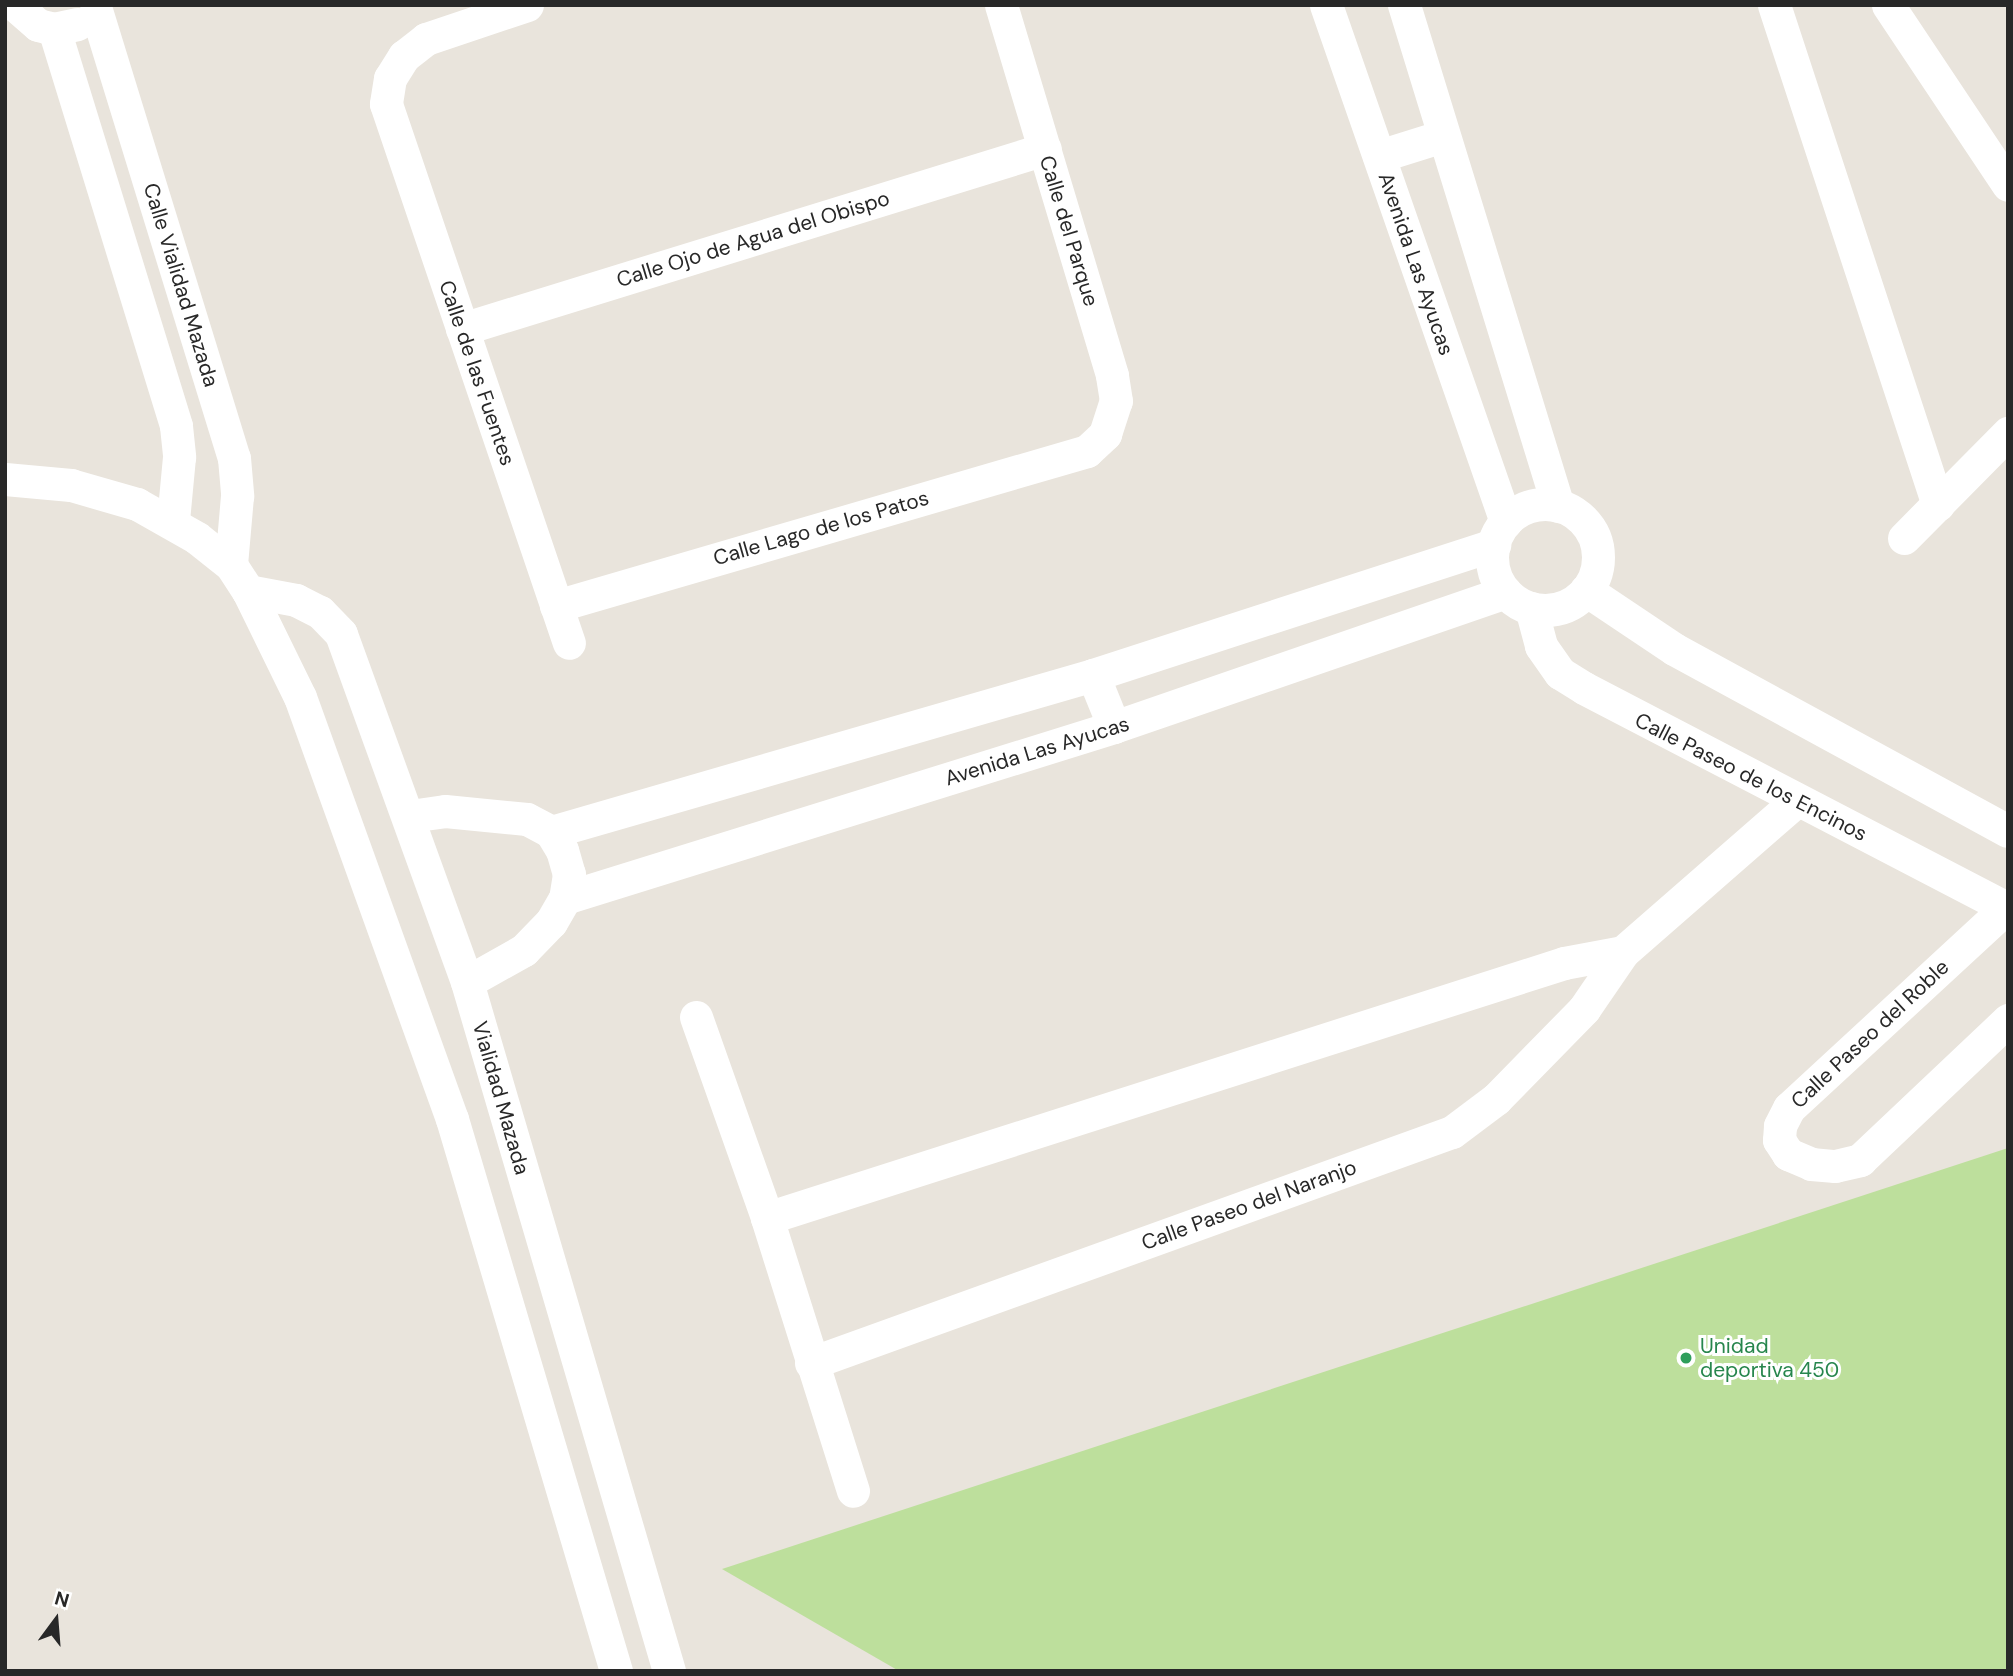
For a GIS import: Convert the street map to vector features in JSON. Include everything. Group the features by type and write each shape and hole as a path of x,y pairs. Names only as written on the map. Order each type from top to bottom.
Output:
{"street":[{"path":"15,5 25,18 54,29 77,24 97,8"},
{"name":"Calle de las Fuentes","path":"527,5 426,39 404,56 390,78 386,104 569,643"},
{"name":"Calle del Parque","path":"1001,5 1112,375 1113,420 1087,451"},
{"name":"Avenida Las Ayucas","path":"1326,5 1378,156 1500,533"},
{"path":"1404,5 1558,506"},
{"path":"1774,5 1938,505"},
{"path":"1888,5 2008,185"},
{"name":"Calle Vialidad Mazada","path":"97,8 234,458 239,578"},
{"path":"54,29 176,426 178,476 173,521"},
{"path":"1378,156 1443,136"},
{"name":"Calle Ojo de Agua del Obispo","path":"462,329 1045,149"},
{"path":"1904,538 2008,433"},
{"name":"Calle Lago de los Patos","path":"556,606 1087,451"},
{"path":"5,479 71,485 137,504 173,521 239,578 304,709 452,1119 616,1671"},
{"path":"551,832 1093,675 1500,533 1529,507 1558,506 1584,521 1595,540 1598,562 1586,590 1562,607 1518,600 1492,561 1500,533"},
{"name":"Vialidad Mazada","path":"239,578 320,612 341,634 410,816 467,982 669,1671"},
{"path":"1586,590 1674,649 2008,831"},
{"name":"Avenida Las Ayucas","path":"565,898 1518,600"},
{"name":"Calle Paseo de los Encinos","path":"1518,600 1541,646 1560,673 1610,704 2007,908"},
{"path":"1093,675 1114,727"},
{"name":"Calle Paseo del Naranjo","path":"811,1363 1452,1132 1496,1099 1584,1009 1623,952 1796,801"},
{"path":"410,816 490,813 527,819 551,832 569,874 565,898 551,922 524,950 467,982"},
{"name":"Calle Paseo del Roble","path":"2007,908 1789,1108 1780,1126 1779,1140 1788,1154 1811,1164 1835,1166 1860,1160 2008,1020"},
{"path":"767,1218 1564,963 1623,952"},
{"path":"696,1017 767,1218 853,1490"}],"green space":[{"name":"Unidad deportiva 450","path":"2008,1148 2008,1671 899,1671 722,1569"}],"place":[{"name":"Unidad deportiva 450","path":"1686,1358"}]}
